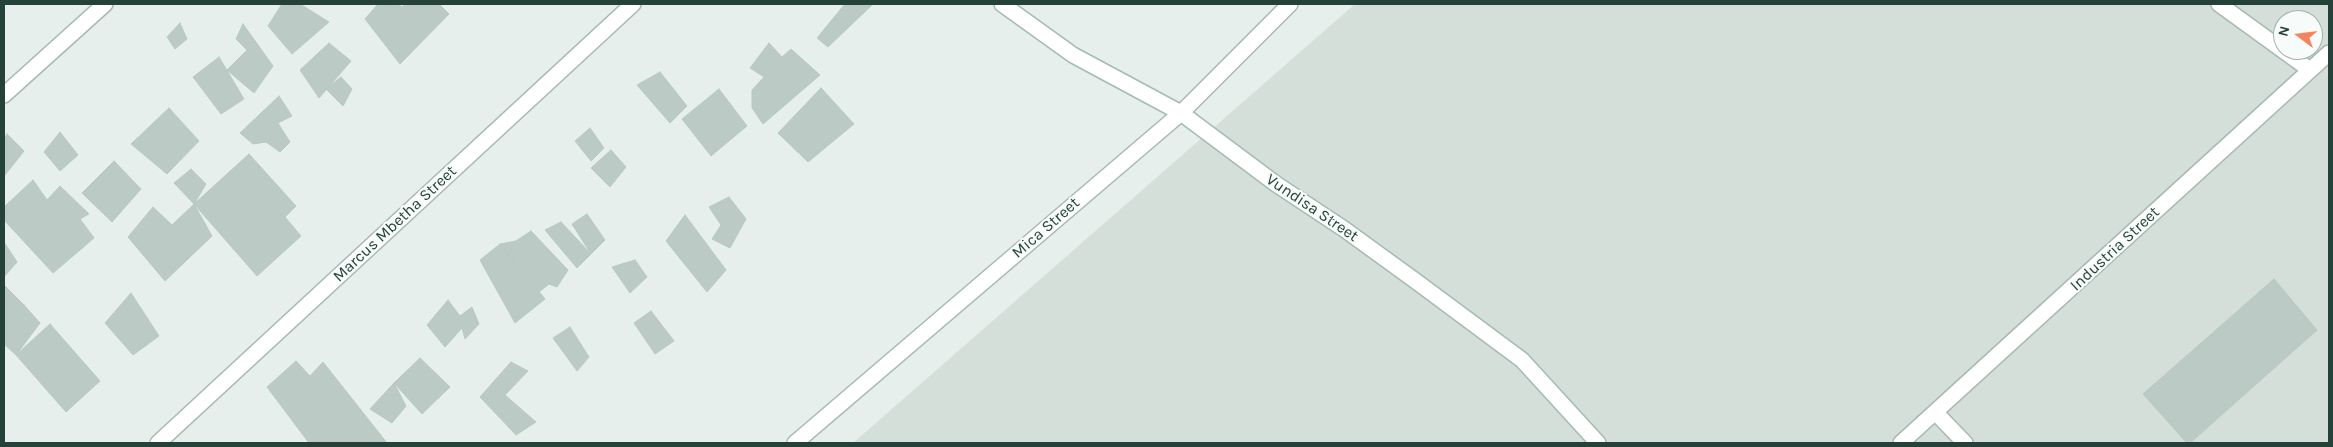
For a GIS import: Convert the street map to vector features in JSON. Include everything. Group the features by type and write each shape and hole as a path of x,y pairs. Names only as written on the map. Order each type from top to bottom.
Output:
{"street":[{"path":"4,95 105,4"},
{"name":"Marcus Mbetha Street","path":"158,443 633,4"},
{"name":"Vundisa Street","path":"1002,4 1073,54 1181,113 1276,184 1344,229 1522,360 1598,443"},
{"name":"Mica Street","path":"795,443 1181,113 1290,4"},
{"path":"2219,4 2310,70"},
{"name":"Industria Street","path":"1901,443 2329,53"},
{"path":"1936,413 1964,443"}],"shaded area":[{"path":"1355,4 2329,4 2329,443 853,443"}],"building":[{"path":"282,4 300,4 329,22 292,54 268,26"},
{"path":"378,4 398,4 402,7 406,4 439,4 449,14 400,64 365,19"},
{"path":"845,4 873,4 828,47 817,38"},
{"path":"180,23 187,39 175,49 167,37"},
{"path":"243,24 273,66 254,93 227,70 247,50 236,39"},
{"path":"329,43 351,61 319,98 300,70"},
{"path":"769,43 782,57 791,49 820,75 763,124 752,108 752,90 764,77 750,68"},
{"path":"219,57 244,99 221,114 193,77"},
{"path":"660,72 687,106 670,123 637,85"},
{"path":"341,77 352,89 343,106 326,89"},
{"path":"821,88 854,124 808,162 778,133"},
{"path":"719,89 747,126 711,156 682,119"},
{"path":"279,96 292,116 278,123 290,142 280,152 266,142 253,144 240,133"},
{"path":"169,108 199,141 167,174 131,144"},
{"path":"590,128 604,148 591,161 575,141"},
{"path":"60,132 78,155 60,171 44,152"},
{"path":"7,134 24,151 5,175 4,139"},
{"path":"611,150 626,167 610,187 591,168"},
{"path":"249,154 296,206 285,217 301,236 257,276 194,204"},
{"path":"114,161 141,189 112,222 82,193"},
{"path":"191,169 206,184 194,204 174,183"},
{"path":"33,180 47,200 60,186 89,214 80,219 94,238 53,273 4,220 4,207"},
{"path":"729,197 746,219 730,248 712,239 721,225 709,207"},
{"path":"194,204 212,236 165,281 128,237 153,207 172,225"},
{"path":"587,214 605,240 591,254 572,224"},
{"path":"685,215 726,270 707,292 666,241"},
{"path":"561,222 591,254 577,268 545,230"},
{"path":"531,231 568,270 557,287 549,284 539,292 500,244 516,241"},
{"path":"4,242 17,262 4,277"},
{"path":"500,244 545,299 515,323 480,260"},
{"path":"635,260 647,277 630,293 612,267"},
{"path":"2274,279 2317,330 2190,443 2187,443 2143,394"},
{"path":"4,285 24,305 4,325"},
{"path":"131,293 159,336 133,355 105,323"},
{"path":"448,300 460,316 472,307 479,324 465,339 462,328 445,347 427,325"},
{"path":"24,305 40,323 16,355 4,344 4,325"},
{"path":"651,311 674,341 655,354 634,323"},
{"path":"50,324 100,381 66,412 16,355"},
{"path":"570,327 589,357 577,371 553,338"},
{"path":"420,358 450,387 422,414 394,383"},
{"path":"296,361 310,376 323,362 387,443 309,443 267,387"},
{"path":"511,362 528,371 505,395 536,422 516,435 480,397"},
{"path":"394,383 406,406 392,423 370,409"}]}
